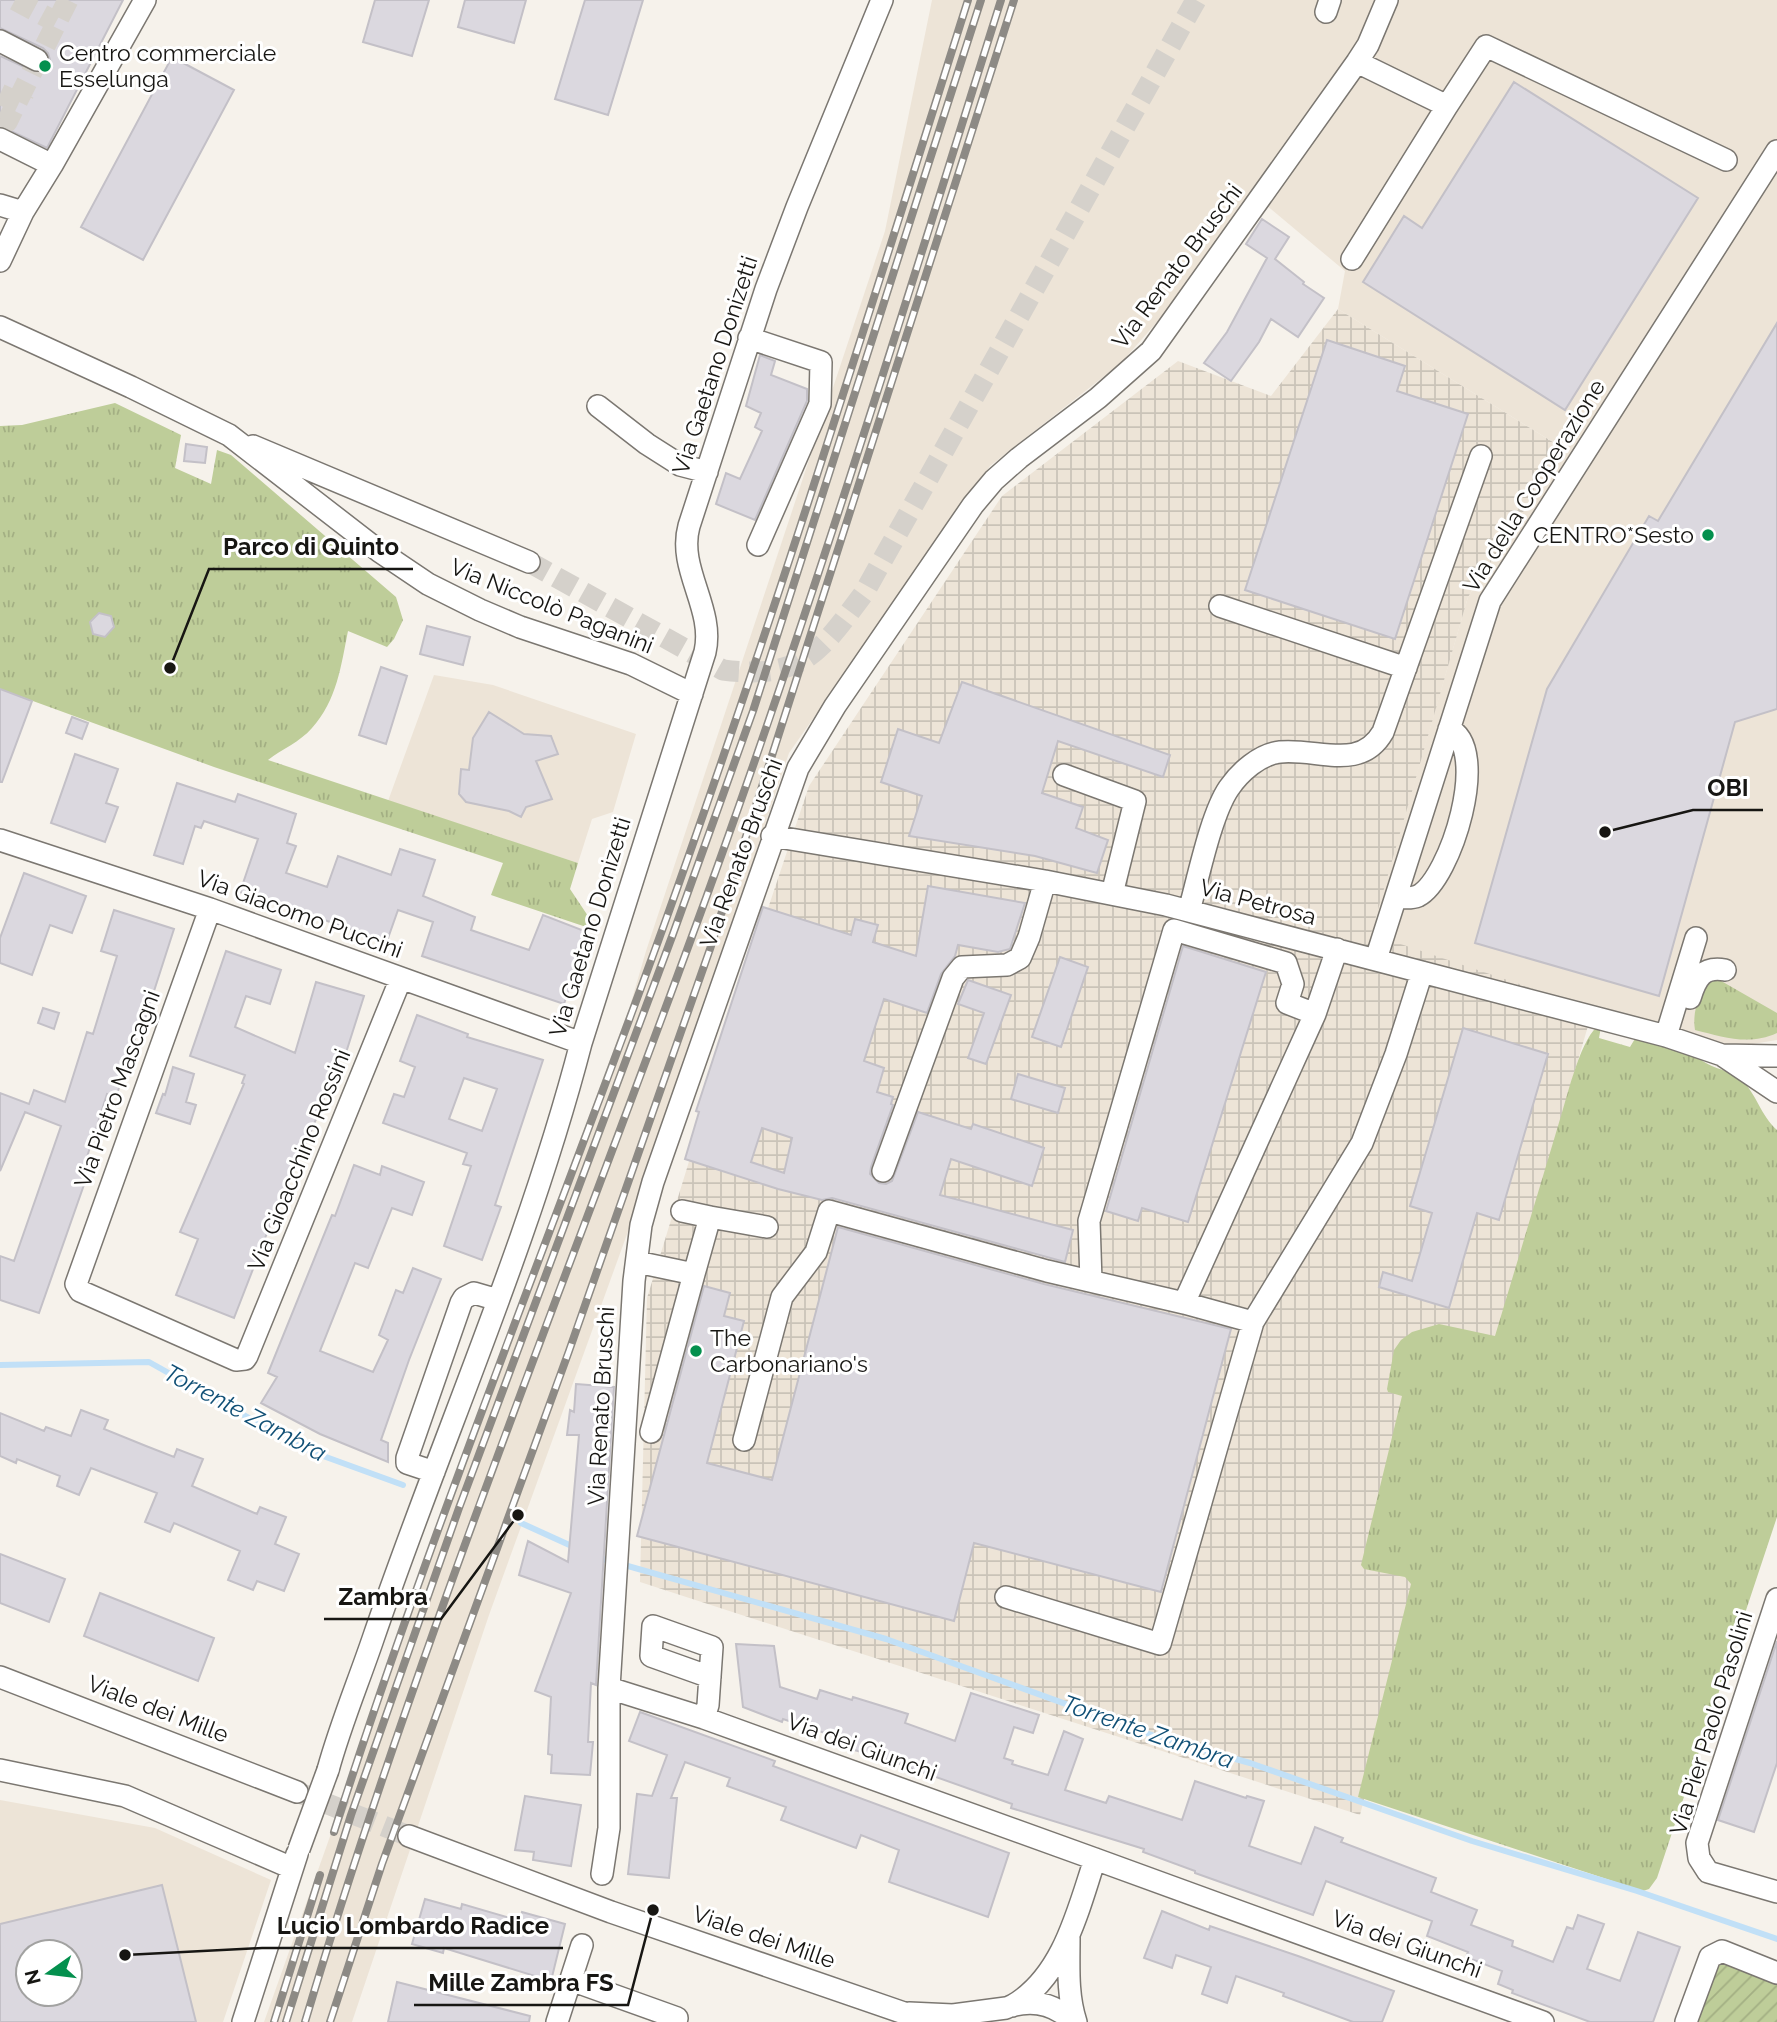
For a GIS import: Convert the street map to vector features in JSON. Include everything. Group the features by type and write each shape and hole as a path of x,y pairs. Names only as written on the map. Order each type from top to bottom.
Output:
{"street":[{"path":"0,261 23,212 145,0"},
{"name":"Via Gaetano Donizetti","path":"243,2022 295,1858 415,1518 498,1300 569,1087 692,694 708,632 689,560 687,541 749,338 797,207 882,0"},
{"name":"Via Renato Bruschi","path":"602,1874 609,1828 609,1688 636,1262 641,1225 653,1182 798,768 835,706 973,505 1019,458 1098,398 1151,351 1357,62 1368,45 1387,0"},
{"path":"0,41 37,60"},
{"path":"1352,259 1486,46 1726,160"},
{"path":"1357,62 1447,106"},
{"path":"0,139 52,165"},
{"name":"Via della Cooperazione","path":"1376,959 1490,601 1777,151"},
{"path":"0,205 23,212"},
{"name":"Via Niccolò Paganini","path":"0,327 229,435 359,536 428,584 520,627 631,664 692,694"},
{"path":"749,338 821,362 820,404 758,545"},
{"path":"598,406 647,444 680,465 707,472"},
{"path":"229,435 529,562"},
{"path":"1189,911 1219,806 1240,773 1279,752 1357,754 1376,744 1383,732 1481,456"},
{"path":"1220,606 1406,668"},
{"path":"1396,897 1417,897 1427,888 1455,836 1467,784 1468,764 1461,738 1449,729"},
{"path":"1064,775 1135,801 1112,894"},
{"name":"Via Petrosa","path":"772,836 1045,881 1189,911 1672,1038 1722,1055 1777,1092"},
{"name":"Via Giacomo Puccini","path":"2,847 210,909 581,1042"},
{"path":"883,1171 953,978 962,967 1007,965 1020,958 1045,881"},
{"name":"Via Pietro Mascagni","path":"210,909 76,1280 80,1291 236,1360 242,1360"},
{"path":"1091,1281 1089,1221 1174,930 1286,963 1293,984 1287,1003 1315,1014"},
{"path":"1672,1038 1696,938"},
{"path":"1184,1303 1315,1014 1337,949"},
{"path":"1672,1038 1698,977 1710,970 1726,970"},
{"path":"1006,1597 1160,1644 1253,1322 1362,1143 1396,1054 1422,972"},
{"name":"Via Gioacchino Rossini","path":"242,1360 247,1356 401,978"},
{"name":"Via Petrosa","path":"1722,1055 1777,1056"},
{"path":"682,1211 767,1227"},
{"path":"744,1440 782,1297 816,1252 829,1211 1253,1322"},
{"path":"651,1432 710,1217"},
{"path":"636,1262 694,1274"},
{"path":"434,1472 407,1463 407,1458 461,1303 464,1298 474,1293 498,1300"},
{"name":"Via Pier Paolo Pasolini","path":"1777,1599 1697,1843 1699,1858 1707,1872 1777,1892"},
{"name":"Viale dei Mille","path":"0,1677 298,1792"},
{"path":"704,1718 710,1677"},
{"name":"Via dei Giunchi","path":"609,1688 704,1718 1543,2022"},
{"path":"0,1770 125,1796 295,1858"},
{"name":"Viale dei Mille","path":"410,1836 611,1912 913,2017 953,2015 1026,2003 1043,2004 1060,2011 1075,2022"},
{"path":"988,2022 1024,1998 1039,1982 1069,1936 1095,1858"},
{"path":"1069,1936 1069,1977 1075,2022"},
{"path":"557,2022 582,1945"},
{"path":"1686,2022 1710,1956 1722,1951 1777,1973"},
{"path":"571,1980 677,2018 676,2022"}],"shaded area":[{"path":"932,0 1777,0 1777,1040 1728,1048 1593,1009 1370,935 1468,597 1564,449 1338,309 1345,271 1254,195 1170,307 1121,363 990,466 789,753 647,1179 489,1615 352,2022 264,2022 525,1288 630,1006 885,231"},
{"path":"1338,309 1564,449 1468,597 1371,934 1593,1009 1493,1350 1420,1578 1360,1815 640,1582 647,1298 755,947 809,786 1002,496 1178,361 1271,396"},
{"path":"434,675 493,685 636,734 613,812 592,819 578,863 388,801"},
{"path":"0,1800 155,1828 271,1880 223,2022 0,2022"}],"green space":[{"path":"115,403 181,435 175,468 211,484 217,450 231,455 396,597 403,620 394,639 387,647 348,631 337,682 327,706 312,728 268,760 578,863 570,889 598,931 491,895 503,863 214,767 0,689 0,426 22,425"},
{"path":"1716,978 1777,1013 1777,1033 1746,1040 1695,1030 1695,1010 1701,992 1707,980"},
{"path":"1597,1027 1601,1027 1599,1038 1630,1047 1636,1037 1697,1055 1706,1063 1736,1076 1751,1091 1777,1130 1777,1517 1657,1878 1649,1889 1643,1891 1358,1797 1411,1584 1405,1577 1364,1569 1361,1565 1402,1396 1388,1392 1387,1389 1394,1350 1401,1340 1412,1332 1439,1324 1495,1336 1574,1073 1584,1045"},
{"path":"1718,1961 1777,1981 1777,2022 1693,2022"}],"building":[{"name":"Centro commerciale Esselunga","path":"0,0 123,0 47,148 0,126 0,56 37,73 45,71 50,60 43,48 0,28"},
{"path":"375,0 429,0 412,56 363,42"},
{"path":"465,0 526,0 514,43 458,27"},
{"path":"585,0 643,0 608,115 555,99"},
{"path":"172,57 234,90 143,260 81,227"},
{"path":"1514,82 1698,198 1565,410 1363,282 1404,216 1422,228"},
{"path":"1262,219 1289,237 1275,259 1304,282 1303,284 1324,298 1298,337 1271,319 1259,342 1231,381 1204,363 1227,332 1267,258 1246,244"},
{"path":"1777,323 1777,709 1735,722 1659,996 1475,943 1547,689 1649,516 1658,521"},
{"path":"1327,340 1405,366 1397,391 1468,414 1395,639 1245,590"},
{"path":"760,355 775,361 771,375 807,389 807,401 755,520 716,504 726,473 740,479 762,431 755,427 761,413 746,406"},
{"path":"186,444 207,447 205,463 184,461"},
{"path":"99,613 111,616 114,627 105,637 93,634 90,622"},
{"path":"427,626 470,637 463,665 420,654"},
{"path":"381,667 407,676 386,744 359,735"},
{"path":"962,682 1170,755 1163,777 1058,741 1042,793 1083,807 1076,828 1108,840 1097,873 1035,856 909,836 922,796 881,782 898,729 939,743"},
{"path":"0,689 32,701 2,782 0,782"},
{"path":"489,712 524,734 551,736 558,754 536,761 552,799 526,807 521,817 509,811 466,802 459,794 461,769 469,770 473,738"},
{"path":"72,717 88,723 82,739 66,733"},
{"path":"75,754 118,769 106,803 118,807 105,842 51,823"},
{"path":"177,783 235,802 238,794 296,814 287,843 296,846 286,873 327,887 338,856 391,875 400,849 435,860 423,896 475,917 471,930 529,950 543,915 587,932 564,1004 422,956 433,922 398,910 387,941 240,892 258,839 204,821 201,828 195,826 183,864 154,855"},
{"path":"24,873 86,896 72,933 50,925 32,975 0,963 0,938"},
{"path":"928,886 1025,903 1010,949 998,952 958,945 955,956 941,974 927,1013 884,999 864,1061 884,1068 877,1092 893,1097 893,1105 870,1174 879,1183 892,1181 918,1112 971,1129 973,1124 1044,1148 1032,1186 951,1159 940,1195 1073,1230 1065,1262 832,1198 822,1200 778,1189 685,1159 699,1112 696,1111 763,907 851,935 855,919 878,925 873,942 916,956","holes":["762,1128 792,1138 784,1173 751,1162"]},
{"path":"114,910 174,929 116,1097 107,1094 86,1160 92,1162 39,1313 0,1300 0,1256 14,1261 61,1126 25,1112 0,1171 0,1093 29,1104 34,1090 65,1102 87,1032 93,1034 117,956 101,951"},
{"path":"1183,946 1266,972 1188,1222 1142,1208 1138,1221 1106,1211"},
{"path":"226,951 281,970 270,1004 246,996 235,1027 295,1053 316,982 364,996 344,1059 339,1057 234,1318 176,1295 198,1239 180,1232 244,1084 245,1075 190,1056"},
{"path":"1060,957 1088,967 1061,1047 1032,1037"},
{"path":"968,980 1011,995 986,1064 968,1058 984,1013 958,1004"},
{"path":"43,1008 59,1013 54,1029 38,1023"},
{"path":"417,1015 468,1034 467,1037 543,1060 495,1205 501,1207 482,1260 444,1246 471,1166 463,1164 467,1153 383,1123 394,1094 404,1097 415,1067 400,1061","holes":["464,1078 497,1089 482,1131 449,1119"]},
{"path":"1463,1028 1548,1054 1499,1220 1477,1213 1449,1308 1379,1287 1383,1272 1412,1281 1432,1213 1410,1206"},
{"path":"173,1067 194,1074 186,1102 196,1105 190,1124 156,1113 163,1094 165,1095"},
{"path":"1018,1074 1065,1088 1058,1113 1011,1099"},
{"path":"354,1165 380,1175 382,1166 424,1182 412,1215 392,1208 368,1268 355,1263 320,1351 373,1372 388,1340 379,1335 396,1290 403,1293 413,1268 441,1279 381,1440 388,1443 388,1462 320,1434 261,1403 277,1377 268,1373"},
{"path":"838,1227 1044,1284 1231,1329 1161,1592 974,1543 954,1621 637,1536 704,1286 730,1293 724,1316 744,1321 707,1463 772,1480"},
{"path":"576,1384 614,1387 596,1685 591,1683 588,1742 593,1742 590,1775 551,1773 552,1755 548,1754 551,1697 535,1691 571,1593 519,1575 528,1541 568,1562 579,1435 567,1435 570,1410 574,1412"},
{"path":"81,1410 108,1420 104,1429 146,1446 174,1457 177,1449 203,1459 192,1486 257,1514 260,1507 286,1517 275,1544 299,1554 284,1591 257,1581 253,1590 228,1580 240,1551 174,1523 170,1532 145,1522 157,1493 91,1468 79,1495 57,1486 60,1476 17,1459 16,1463 0,1456 0,1413 44,1431 46,1427 71,1436"},
{"path":"0,1554 65,1579 49,1622 0,1603"},
{"path":"100,1593 214,1638 198,1681 84,1636"},
{"path":"1777,1641 1777,1763 1754,1832 1718,1820"},
{"path":"736,1644 774,1646 780,1687 817,1699 820,1690 852,1700 853,1697 908,1714 905,1723 955,1741 971,1693 1039,1715 1033,1733 1014,1727 1004,1758 1013,1761 1012,1764 1048,1775 1064,1731 1083,1739 1065,1790 1106,1803 1109,1796 1182,1820 1195,1781 1246,1798 1247,1796 1264,1801 1249,1846 1301,1864 1315,1827 1343,1838 1341,1842 1436,1878 1431,1892 1477,1910 1471,1925 1513,1941 1512,1946 1553,1962 1567,1927 1573,1929 1578,1915 1604,1924 1587,1969 1620,1981 1638,1932 1680,1947 1653,2022 1590,2022 1512,1993 1513,1990 1498,1984 1502,1971 1466,1957 1468,1952 1427,1936 1432,1921 1326,1881 1313,1915 1195,1873 1143,1852 1144,1849 1011,1808 1012,1804 874,1755 846,1748 849,1741 783,1719 782,1722 743,1707"},
{"path":"640,1712 775,1761 773,1766 1009,1853 988,1917 889,1882 899,1850 861,1835 856,1848 781,1820 786,1807 727,1786 730,1778 685,1762 671,1798 677,1798 669,1878 628,1874 637,1794 652,1796 667,1755 629,1741"},
{"path":"525,1796 581,1805 571,1866 533,1860 534,1852 515,1850"},
{"path":"162,1885 196,2022 0,2022 0,1924"},
{"path":"425,1899 461,1909 462,1904 520,1921 522,1912 565,1924 551,1981 444,1948 443,1953 412,1944"},
{"path":"1162,1911 1209,1930 1210,1926 1394,1991 1382,2022 1353,2022 1236,1976 1227,2003 1202,1994 1211,1967 1176,1955 1172,1968 1144,1958"},
{"path":"397,1982 530,2016 529,2022 388,2022"}],"waterway":[{"name":"Torrente Zambra","path":"0,1365 149,1362 304,1449 403,1485"},
{"name":"Torrente Zambra","path":"521,1523 576,1548"},
{"name":"Torrente Zambra","path":"596,1557 886,1639 1160,1738 1250,1763 1472,1841 1637,1891 1777,1939"}],"tunnel":[{"path":"15,0 56,22"},
{"path":"0,119 7,122 68,0"},
{"path":"529,562 723,670 750,672 791,666 821,646 864,593 1196,0"},
{"path":"0,94 19,103 24,93"},
{"path":"297,1792 409,1836"}],"railway":[{"path":"334,1832 452,1490 705,810 820,464 968,0"},
{"path":"286,2022 351,1815 459,1508 673,934 753,711 981,0"},
{"path":"305,2022 347,1885 440,1613 691,939 774,706 852,472 1001,0"},
{"path":"330,2022 382,1864 569,1351 710,949 1014,0"},
{"path":"274,2022 320,1875"}],"place":[{"name":"Centro commerciale Esselunga","path":"45,66"},
{"name":"CENTRO*Sesto","path":"1708,535"},
{"name":"Parco di Quinto","path":"170,668"},
{"name":"OBI","path":"1605,832"},
{"name":"The Carbonariano's","path":"696,1351"},
{"name":"Zambra","path":"518,1515"},
{"name":"Mille Zambra FS","path":"653,1910"},
{"name":"Lucio Lombardo Radice","path":"125,1955"}]}
